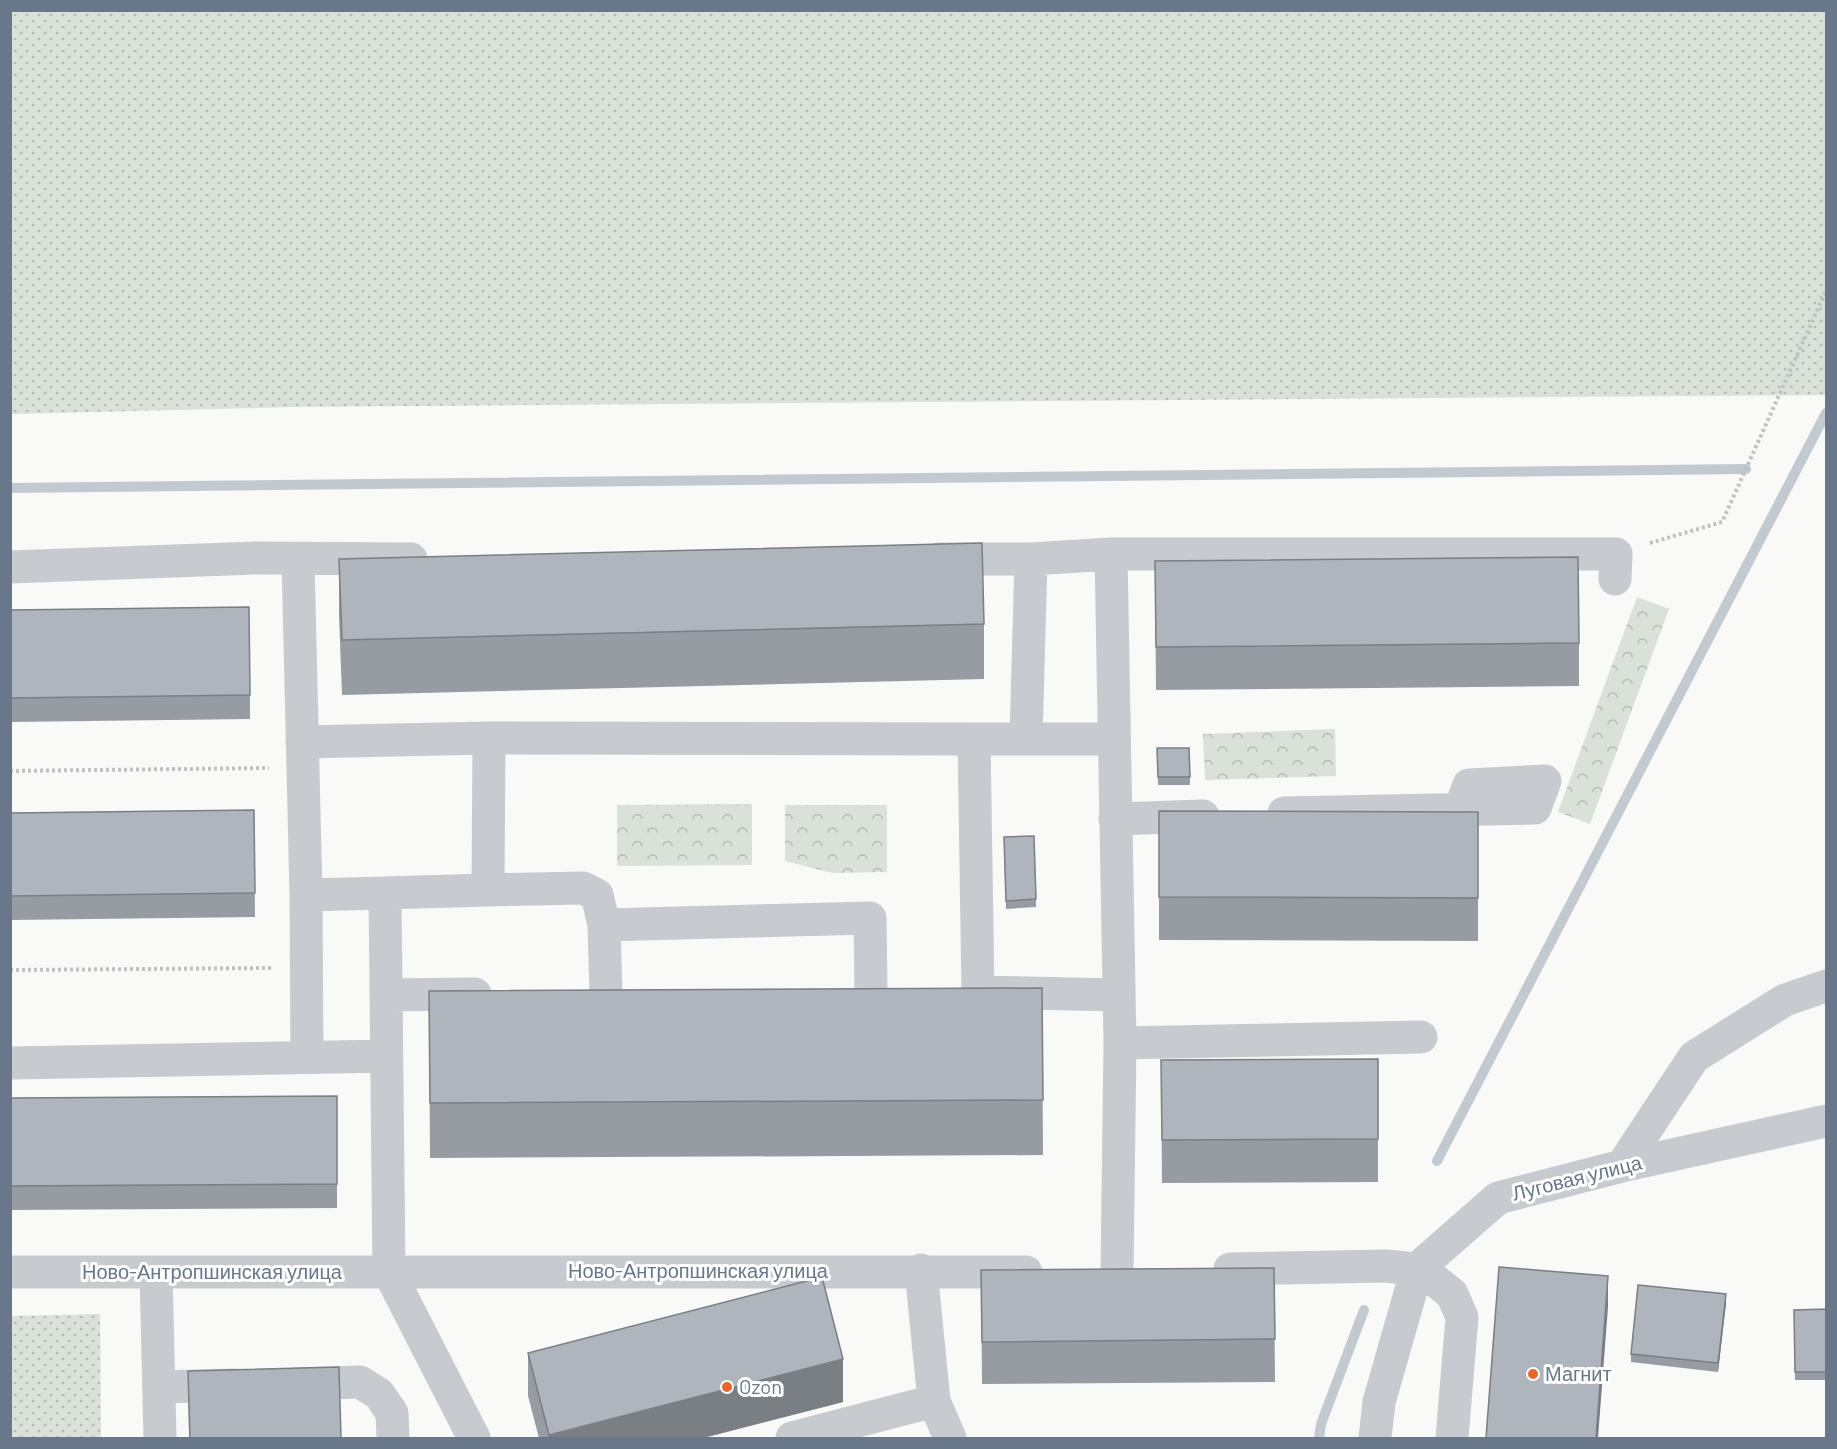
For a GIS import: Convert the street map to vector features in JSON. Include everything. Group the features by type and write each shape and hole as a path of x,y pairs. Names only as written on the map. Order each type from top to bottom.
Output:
{"street":[{"path":"1111,554 1120,1043 1117,1273"},
{"path":"912,559 1031,559 1111,554 1615,566"},
{"path":"298,559 306,895 307,1057"},
{"path":"10,567 298,559 440,559"},
{"path":"1026,739 1031,559"},
{"path":"302,755 489,738 1114,739"},
{"path":"488,890 489,738"},
{"path":"974,739 978,992"},
{"path":"1115,819 1460,808"},
{"path":"306,895 584,888 597,895 604,925 606,994"},
{"path":"385,893 389,1272 474,1438"},
{"path":"604,925 870,918 871,992"},
{"path":"1622,1166 1694,1057 1785,1000 1827,986"},
{"path":"837,993 907,992"},
{"path":"942,992 1119,995"},
{"path":"572,994 641,993"},
{"path":"387,995 502,994"},
{"path":"1120,1043 1421,1037"},
{"path":"10,1063 386,1056"},
{"name":"Луговая улица","path":"1401,1268 1498,1198 1622,1166 1827,1121"},
{"path":"1197,1270 1401,1268 1427,1274 1452,1294 1462,1317 1452,1438"},
{"path":"1375,1438 1401,1268"},
{"path":"921,1270 934,1401 950,1438"},
{"name":"Ново-Антропшинская улица","path":"10,1272 921,1270 1117,1273 1150,1271"},
{"path":"156,1272 160,1438"},
{"path":"159,1387 360,1382 379,1394 392,1413 393,1438"},
{"path":"792,1438 934,1401"}],"path":[{"path":"1615,566 1722,522 1827,291"},
{"path":"10,771 302,755"},
{"path":"10,970 306,967"}],"green space":[{"path":"10,11 1826,11 1826,395 292,407 11,414"},
{"path":"1637,597 1669,609 1590,824 1558,812"},
{"path":"1335,729 1336,776 1205,780 1203,734"},
{"path":"752,804 752,865 617,866 617,805"},
{"path":"785,805 887,805 887,872 833,873 785,861"},
{"path":"100,1314 101,1438 11,1438 11,1316"}],"building":[{"path":"982,543 984,624 342,640 339,559"},
{"path":"1578,557 1579,643 1156,647 1155,561"},
{"path":"249,607 250,695 10,698 10,610"},
{"path":"1157,748 1189,748 1190,777 1158,777"},
{"path":"254,810 255,893 10,896 10,813"},
{"path":"1159,811 1478,812 1478,898 1159,897"},
{"path":"1034,836 1036,899 1006,901 1004,837"},
{"path":"1042,988 1043,1100 430,1103 429,991"},
{"path":"1378,1059 1378,1139 1162,1140 1161,1060"},
{"path":"337,1096 337,1184 10,1186 10,1098"},
{"path":"1499,1267 1608,1276 1596,1438 1486,1438"},
{"path":"1274,1268 1275,1339 982,1342 981,1270"},
{"path":"822,1277 843,1359 549,1435 528,1353"},
{"path":"1638,1285 1726,1294 1718,1363 1631,1354"},
{"path":"1827,1309 1827,1372 1795,1372 1794,1310"},
{"path":"339,1367 341,1438 190,1438 188,1371"}],"waterway":[{"path":"1437,1161 1826,413"},
{"path":"10,488 1746,469"},
{"path":"1319,1438 1321,1424 1364,1310"}],"place":[{"name":"Магнит","path":"1533,1374"},
{"name":"Ozon","path":"727,1387"}]}
